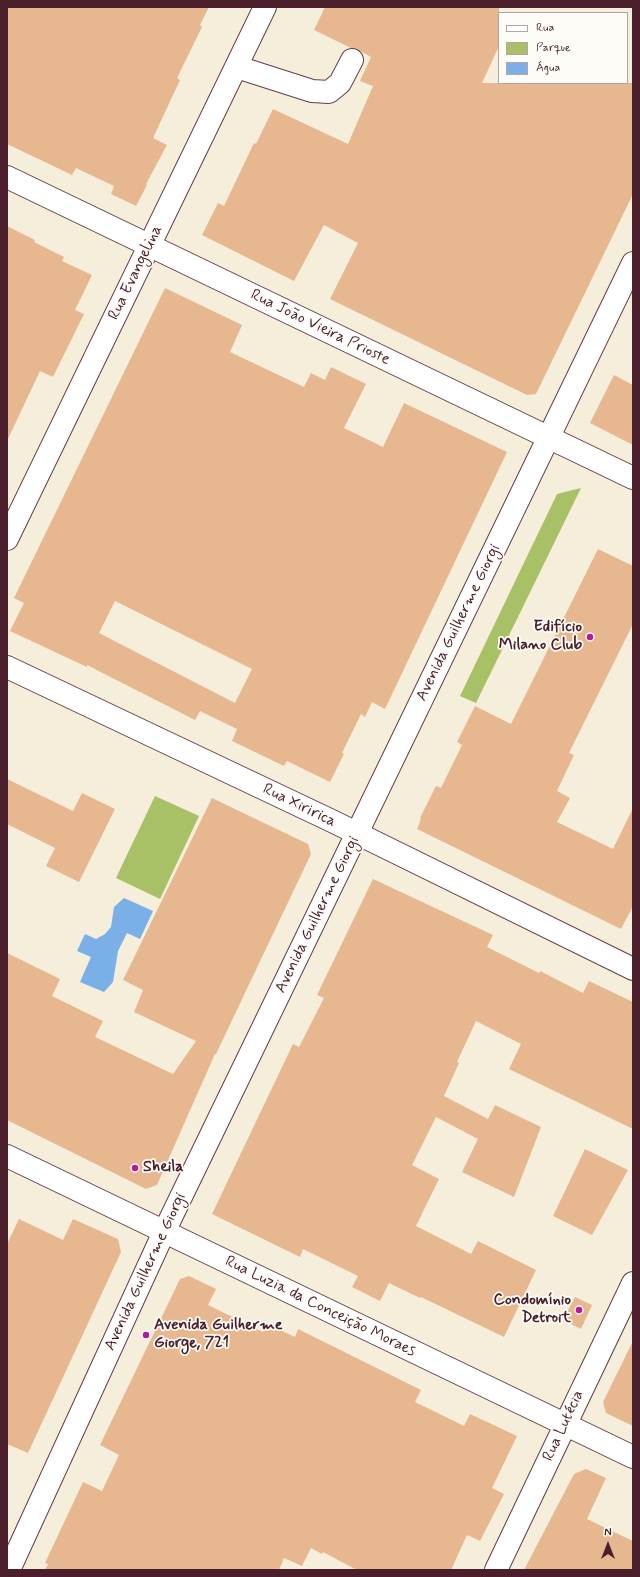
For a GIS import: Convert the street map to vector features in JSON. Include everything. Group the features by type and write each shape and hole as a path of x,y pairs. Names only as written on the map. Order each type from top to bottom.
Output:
{"street":[{"name":"Rua Evangelina","path":"7,539 265,7"},
{"path":"237,67 312,91 329,92 340,83 352,60"},
{"name":"Rua João Vieira Prioste","path":"7,177 633,478"},
{"name":"Avenida Guilherme Giorgi","path":"9,1570 164,1232 633,263"},
{"name":"Rua Xiririca","path":"7,667 357,834 633,970"},
{"name":"Rua Luzia da Conceição Moraes","path":"7,1156 633,1457"},
{"name":"Rua Lutécia","path":"496,1570 633,1283"}],"green space":[{"path":"581,488 476,703 460,696 557,494"},
{"path":"155,796 199,816 160,899 116,878"}],"water":[{"path":"124,898 153,911 140,939 127,933 118,951 113,982 104,992 80,982 91,957 77,951 85,934 96,939 105,934 111,927 114,907"}],"building":[{"path":"7,7 209,7 200,25 202,27 177,78 180,80 153,138 167,145 136,206 111,194 114,186 76,168 72,175 7,144"},
{"path":"325,7 499,7 498,48 482,83 633,83 633,194 536,394 527,395 330,299 358,243 324,225 294,281 202,235 218,203 224,206 254,143 256,144 273,109 348,144 373,86 360,81 371,57 357,49 351,48 314,30"},
{"path":"7,226 64,257 62,261 92,275 75,310 84,314 53,377 40,371 7,441"},
{"path":"165,288 242,325 230,352 304,387 311,373 325,380 331,367 366,384 344,428 383,447 404,403 507,452 385,709 372,702 365,717 361,714 330,782 287,761 284,766 232,741 237,729 200,711 195,720 87,665 87,667 10,631 24,603 14,598","holes":["115,601 252,669 235,703 99,633"]},
{"path":"614,375 633,385 633,445 590,423"},
{"path":"598,549 633,566 633,624 569,753 574,755 557,791 570,798 557,822 613,849 633,808 633,906 621,929 417,829 421,819 420,818 436,786 441,788 462,745 457,742 475,706 511,724"},
{"path":"7,779 73,811 82,793 115,809 79,882 46,866 55,848 7,824"},
{"path":"212,798 308,844 311,854 215,1054 157,1185 146,1189 7,1120 7,953 60,979 52,996 103,1021 95,1037 173,1074 196,1041 134,1012 143,990 123,980"},
{"path":"373,879 493,935 487,947 539,973 540,971 583,993 589,981 633,1002 633,1129 509,1069 521,1044 476,1021 457,1062 459,1063 444,1096 488,1119 495,1105 541,1127 514,1197 462,1172 478,1139 436,1117 412,1165 439,1179 416,1226 471,1254 478,1241 536,1270 504,1337 389,1283 380,1301 352,1287 358,1276 303,1249 300,1257 212,1214 293,1044 299,1047 324,998 317,995"},
{"path":"585,1149 628,1170 592,1235 553,1216"},
{"path":"19,1219 63,1240 73,1219 118,1239 121,1252 28,1453 7,1444 7,1244"},
{"path":"189,1276 216,1289 208,1305 263,1332 267,1324 295,1337 298,1329 421,1390 415,1402 464,1426 470,1414 517,1436 492,1488 504,1494 480,1541 467,1535 451,1570 357,1570 323,1552 322,1554 311,1548 302,1566 284,1558 279,1570 45,1570 48,1564 45,1563 83,1482 102,1491 119,1455 100,1445 180,1279"},
{"name":"Condomínio Detroit","path":"575,1297 592,1305 581,1329 563,1320"},
{"path":"633,1341 633,1426 606,1413 603,1402"},
{"path":"586,1469 606,1478 587,1519 633,1541 633,1570 524,1570 574,1474"}],"place":[{"name":"Edifício Milano Club","path":"590,637"},
{"name":"Sheila","path":"135,1168"},
{"name":"Condomínio Detroit","path":"579,1310"},
{"name":"Avenida Guilherme Giorge, 721","path":"146,1335"}]}
